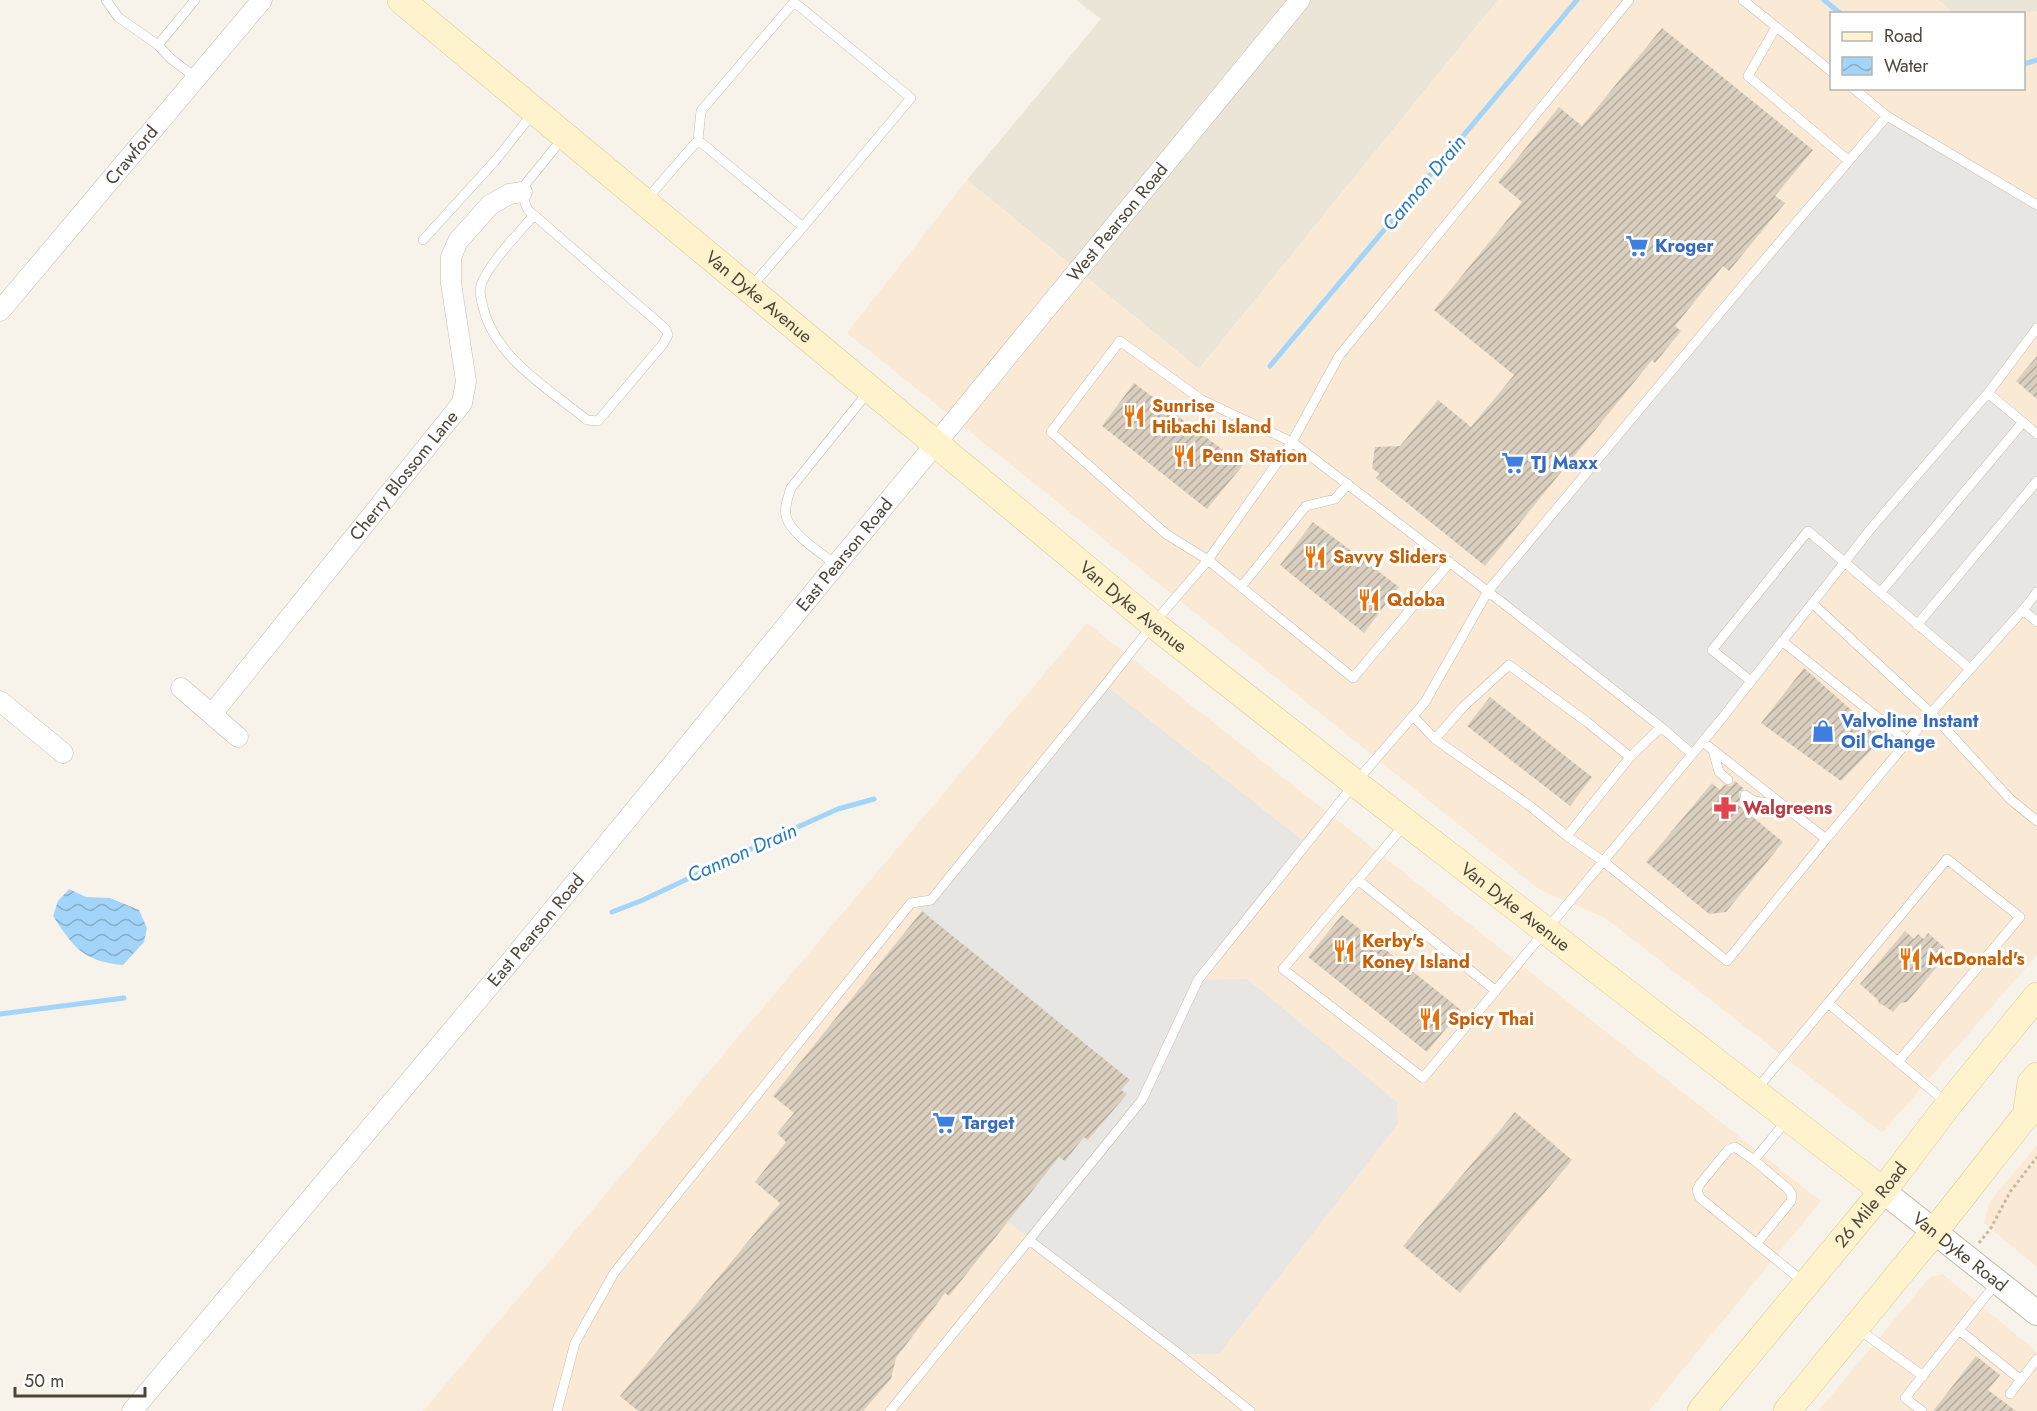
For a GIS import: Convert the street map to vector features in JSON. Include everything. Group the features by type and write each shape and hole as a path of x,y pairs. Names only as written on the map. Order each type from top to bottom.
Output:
{"main road":[{"name":"Van Dyke Avenue","path":"401,0 1153,624 1406,823 1883,1191"},
{"name":"26 Mile Road","path":"1701,1411 1883,1191 1949,1104 2037,996"},
{"path":"1787,1411 1934,1233 2031,1108 2031,1083 2037,1076"}],"street":[{"name":"Crawford","path":"0,311 262,0"},
{"name":"West Pearson Road","path":"935,444 1300,0"},
{"name":"Cherry Blossom Lane","path":"212,714 462,403 466,381 451,283 451,257 458,241 490,205 509,194 522,192"},
{"name":"East Pearson Road","path":"132,1411 519,951 935,444"},
{"path":"181,688 238,736"},
{"path":"0,701 63,753"},
{"name":"Van Dyke Road","path":"1883,1191 2037,1312"}],"lane":[{"path":"106,0 118,17 158,45 170,58 196,78"},
{"path":"158,45 195,0"},
{"path":"557,1411 574,1343 614,1273 911,903 931,900 1153,624 1208,560 1292,442 1340,356 1629,0"},
{"path":"1743,0 1830,70"},
{"path":"644,202 698,140 701,111 795,2 911,98 749,289"},
{"path":"1776,27 1748,76 1849,161"},
{"path":"1855,90 1887,116 2037,205"},
{"path":"423,240 495,161 535,111"},
{"path":"890,1411 1142,1100 1198,980 1355,783 1425,702 1488,591 1887,116"},
{"path":"534,215 482,282 480,290 486,318 502,346 515,360 587,420 598,421 663,344 668,335 666,330 534,215 524,203 523,187 565,136"},
{"path":"698,140 803,227"},
{"path":"1406,823 1283,969 1423,1078 1702,742 1873,526 1988,393 2037,328"},
{"path":"1450,562 1353,678 1208,560 1166,534 1051,432 1120,341 1202,400 1292,442 1348,484 1488,591 1692,754"},
{"path":"836,565 803,539 792,526 786,516 786,503 791,488 870,390"},
{"path":"1988,393 2037,434"},
{"path":"1880,593 2023,422"},
{"path":"1917,625 2037,481"},
{"path":"1241,587 1306,506 1335,500 1348,484"},
{"path":"1751,681 1712,650 1808,531 1970,669"},
{"path":"1413,716 1436,739 1604,862 1727,961 1907,741 2037,592"},
{"path":"1812,603 1931,713 2010,799 2037,821"},
{"path":"2023,610 2037,622"},
{"path":"1782,641 1907,741"},
{"path":"1436,739 1463,707 1509,665 1587,722 1630,757"},
{"path":"1567,836 1630,757 1661,727"},
{"path":"1702,742 1826,839"},
{"path":"1713,750 1719,772 1728,780"},
{"path":"1745,795 1754,801 1782,804"},
{"path":"1755,1092 1947,859 2020,917 1898,1062"},
{"path":"1358,880 1496,991"},
{"path":"1828,1003 1949,1104"},
{"path":"1754,1160 1788,1118"},
{"path":"1757,1243 1791,1201 1792,1195 1754,1160 1735,1148 1728,1150 1700,1184 1697,1190 1700,1198 1806,1284"},
{"path":"1029,1240 1250,1411"},
{"path":"1922,1411 1905,1398 1997,1282"},
{"path":"1856,1327 1923,1376"},
{"path":"1959,1330 2021,1380"},
{"path":"2010,1394 2037,1359"}],"path":[{"path":"1991,1228 2010,1192 2037,1157"}],"shaded area":[{"path":"1076,0 1498,0 1199,369 967,180 1101,19"},
{"path":"1498,0 1938,0 1953,12 1830,12 1830,90 2025,90 2025,12 2037,11 2037,955 1882,1133 1605,918 1540,890 847,333 967,180 1199,369"},
{"path":"1938,0 2037,0 2037,11 2025,13 1953,12"},
{"path":"1887,116 2037,205 2037,329 1988,393 2037,434 2037,622 2023,610 1970,669 1844,563 1692,754 1488,591"},
{"path":"1087,623 1821,1201 1649,1411 423,1411"},
{"path":"1105,685 1306,843 1199,980 1247,979 1397,1102 1398,1124 1219,1354 1179,1354 1007,1221 1059,1157 1084,1137 1089,1140 1126,1094 1121,1090 1130,1080 911,903 931,900"},
{"path":"2037,1145 2037,1267 1984,1223 1990,1201"},
{"path":"1943,1274 2037,1352 2037,1411 1818,1411 1930,1277"}],"water":[{"path":"69,889 86,897 110,898 139,910 147,928 144,942 123,965 89,956 74,945 60,927 53,916 58,901"}],"building":[{"path":"1662,28 1813,150 1775,196 1785,203 1729,271 1723,266 1675,326 1681,331 1655,363 1652,360 1485,566 1376,478 1380,474 1372,468 1375,447 1400,446 1438,400 1471,427 1514,375 1434,310 1522,202 1498,182 1559,107 1582,126"},
{"path":"2037,356 2037,399 2016,381"},
{"path":"1134,383 1243,465 1207,509 1102,426"},
{"path":"1313,522 1399,587 1364,633 1280,565"},
{"name":"Valvoline Instant Oil Change","path":"1804,668 1883,738 1841,781 1761,723"},
{"path":"1490,697 1592,777 1570,806 1467,726"},
{"name":"Walgreens","path":"1735,781 1744,789 1739,792 1740,800 1737,804 1783,842 1726,912 1709,914 1646,862 1712,783 1720,790 1724,785 1731,786"},
{"name":"Target","path":"922,911 1130,1080 1121,1090 1127,1094 1088,1140 1084,1137 1065,1161 1059,1157 949,1296 945,1293 896,1358 891,1379 863,1411 638,1411 620,1396 780,1203 755,1182 786,1142 777,1133 794,1113 773,1096"},
{"path":"1342,915 1461,1010 1427,1052 1308,957"},
{"path":"1905,931 1914,939 1918,934 1924,939 1928,933 1945,948 1937,957 1942,961 1907,1002 1901,1003 1893,1012 1879,1004 1878,1000 1860,984"},
{"path":"1515,1112 1572,1160 1460,1293 1403,1246"},
{"path":"1976,1356 2000,1375 1988,1390 2016,1411 1933,1411"}],"waterway":[{"name":"Cannon Drain","path":"1270,366 1577,0"},
{"name":"Cannon Drain","path":"1824,0 1839,12"},
{"name":"Cannon Drain","path":"2025,64 2037,60"},
{"name":"Cannon Drain","path":"612,912 643,900 838,809 874,799"},
{"name":"Cannon Drain","path":"0,1014 124,998"}],"place":[{"name":"Kroger","path":"1637,246"},
{"name":"Sunrise Hibachi Island","path":"1134,416"},
{"name":"Penn Station","path":"1184,456"},
{"name":"TJ Maxx","path":"1513,463"},
{"name":"Savvy Sliders","path":"1315,557"},
{"name":"Qdoba","path":"1369,600"},
{"name":"Valvoline Instant Oil Change","path":"1823,731"},
{"name":"Walgreens","path":"1725,808"},
{"name":"Kerby's Koney Island","path":"1344,951"},
{"name":"McDonald's","path":"1910,959"},
{"name":"Spicy Thai","path":"1430,1019"},
{"name":"Target","path":"944,1123"}]}
